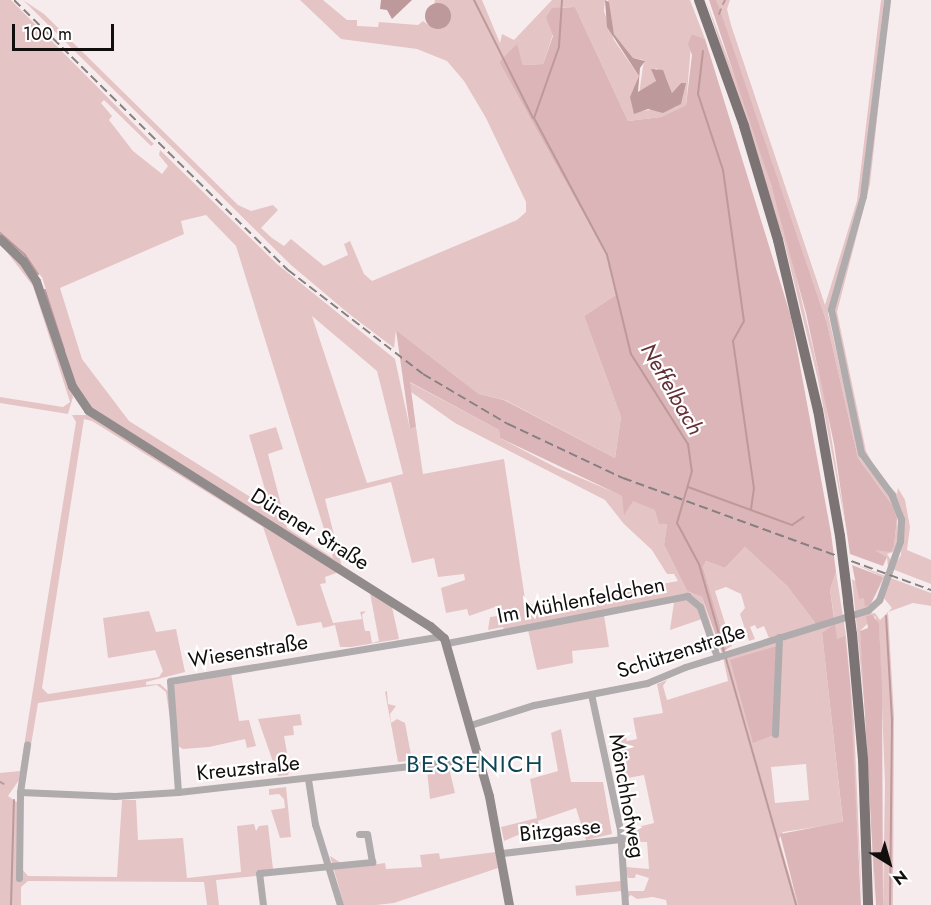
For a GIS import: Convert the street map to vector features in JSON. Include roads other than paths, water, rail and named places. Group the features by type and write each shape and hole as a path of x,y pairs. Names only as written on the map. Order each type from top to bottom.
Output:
{"main road":[{"path":"699,0 744,126 778,240 816,400 840,536 852,634 863,759 868,905"}],"street":[{"name":"Schützenstraße","path":"470,725 524,708 647,683 722,655 866,610 876,604 900,541 901,519 892,495 869,469 859,448 831,309 863,196 887,0"},
{"name":"Dürener Straße","path":"0,239 23,261 36,281 72,386 88,410 445,639"},
{"name":"Im Mühlenfeldchen","path":"445,639 687,597 700,607 722,655"},
{"path":"776,734 779,637"},
{"path":"445,639 479,758 501,853 509,905"},
{"name":"Wiesenstraße","path":"178,792 170,681 445,639"},
{"name":"Mönchhofweg","path":"591,694 622,839 625,905"},
{"path":"19,878 20,792 27,745"},
{"name":"Kreuzstraße","path":"20,792 115,796 178,792 479,758"},
{"path":"308,778 315,824 340,905"},
{"path":"262,905 259,873 372,862 367,834 359,834"},
{"name":"Bitzgasse","path":"501,853 622,839"}],"waterway":[{"path":"474,0 533,118"},
{"name":"Neffelbach","path":"562,0 559,47 534,118 607,255 631,354 688,444 692,471 677,523 699,564 796,905"},
{"path":"723,4 725,0"},
{"path":"719,14 721,9"},
{"path":"703,51 698,94 723,170 744,321 733,341 754,488 751,509"},
{"path":"0,233 25,255 38,274"},
{"path":"45,290 64,350"},
{"path":"688,487 792,525 804,517"},
{"path":"886,616 892,719 890,905"},
{"path":"0,782 4,784"},
{"path":"11,905 14,800"}],"railway":[{"path":"14,0 288,270 423,374 508,424 623,478 931,590"}],"district":[{"name":"BESSENICH","path":"475,764"}]}
